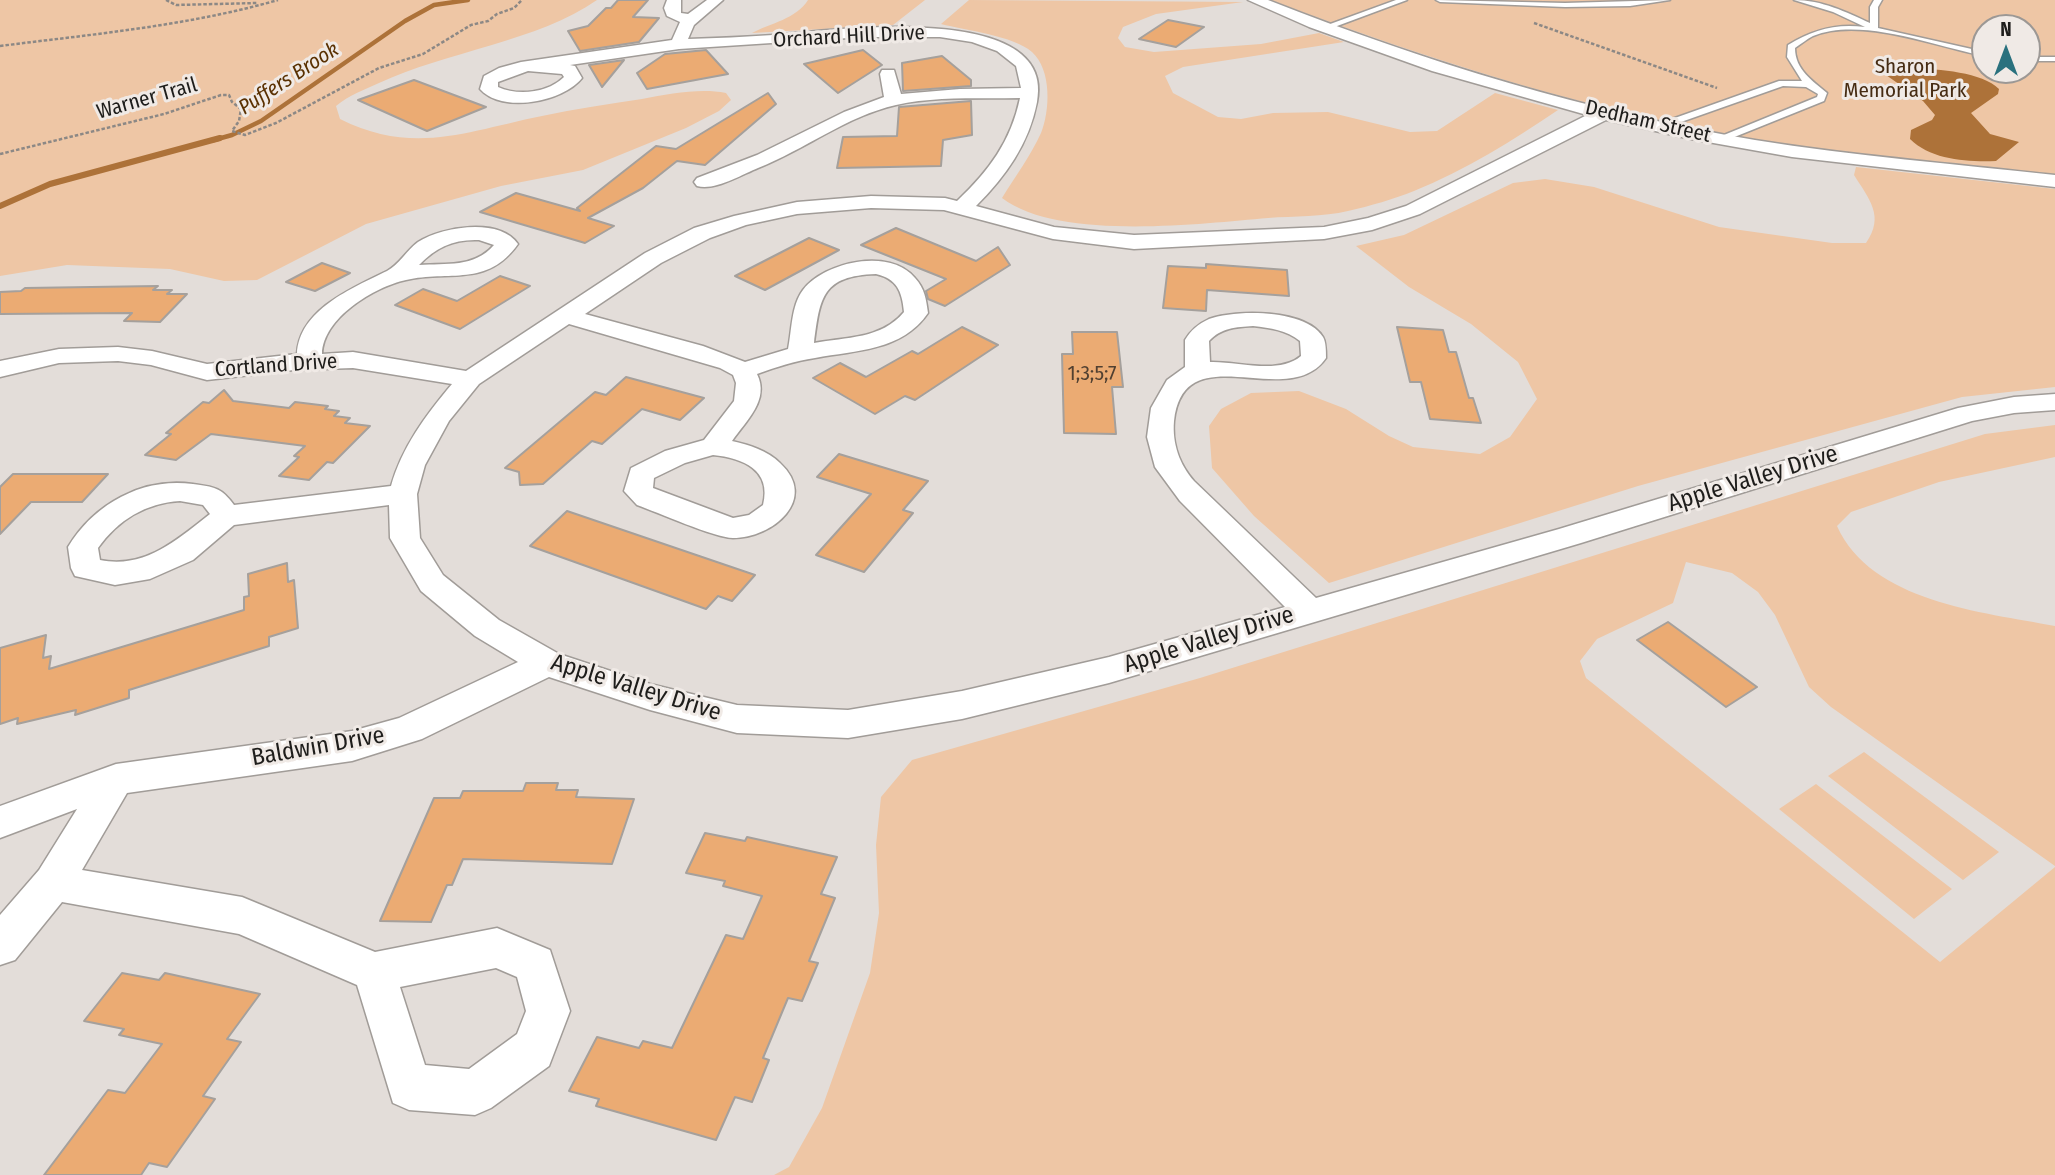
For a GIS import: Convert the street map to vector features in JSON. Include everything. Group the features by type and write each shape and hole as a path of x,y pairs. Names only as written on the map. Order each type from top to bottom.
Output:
{"street":[{"path":"674,0 672,8 675,16 691,19"},
{"path":"678,44 680,30 716,0"},
{"name":"Dedham Street","path":"1255,0 1448,69 1661,126 1787,151 2055,181"},
{"name":"Orchard Hill Drive","path":"539,65 678,44 757,41 894,30 945,34 985,42 1012,53 1027,69 1030,93 1025,122 1014,148 991,178 963,207"},
{"path":"888,74 893,100"},
{"path":"704,182 764,159 818,130 893,100 960,94 1030,93"},
{"name":"Apple Valley Drive","path":"1606,113 1413,210 1371,224 1324,233 1134,242 1053,233 963,207 917,202 851,203 797,208 741,220 702,233 673,247 470,379 437,418 411,466 402,494 405,538 432,583 487,628 547,663 650,697 737,719 848,724 962,705 1110,670 1570,536 1967,414 2014,405 2055,402"},
{"path":"743,371 800,353 867,342 900,328 916,313 916,299 910,284 896,272 877,268 849,270 822,284 808,303 800,353"},
{"path":"309,361 311,340 342,303 397,275"},
{"path":"567,316 694,351 729,363 743,371 749,383 747,402 713,447"},
{"name":"Cortland Drive","path":"0,369 59,356 103,353 152,358 207,372 309,361 353,360 470,379"},
{"path":"1198,370 1177,383 1164,407 1160,419 1166,459 1178,480 1195,499 1258,564 1309,610"},
{"path":"226,516 402,494"},
{"name":"Baldwin Drive","path":"0,822 116,779 352,746 409,729 547,663"},
{"path":"0,946 53,883 116,779"},
{"path":"53,883 242,916 374,972"}],"lane":[{"path":"1326,27 1403,0"},
{"path":"1432,0 1565,5 1630,4 1666,0"},
{"path":"1798,0 1836,10 1874,28 1971,51"},
{"path":"1874,28 1874,7 1878,0"},
{"path":"1808,84 1790,53 1796,42 1821,31 1874,28"},
{"path":"1661,126 1782,83 1808,84 1823,93 1821,99 1722,139"}],"path":[{"path":"166,0 176,5 261,4"},
{"path":"0,46 177,24 223,16 278,0"},
{"name":"Warner Trail","path":"0,154 164,114 221,95 229,95 232,102 241,108 240,121 232,131 245,135 276,123 379,68 424,54 471,25 488,21 497,14 514,8 522,0"},
{"path":"1535,23 1744,97"}],"green space":[{"path":"0,0 597,0 548,26 405,72 357,93 336,106 340,119 392,136 441,137 567,111 684,92 726,93 731,100 719,111 686,128 583,170 501,186 366,224 257,280 224,281 170,269 67,265 0,276"},
{"path":"808,0 925,0 893,25 752,33 797,12"},
{"path":"969,0 1243,2 1156,14 1123,27 1118,38 1125,47 1154,52 1261,44 1319,33 1344,42 1183,67 1165,76 1173,93 1218,117 1241,119 1273,113 1328,112 1410,132 1437,131 1495,93 1558,110 1506,144 1452,174 1406,194 1348,211 1168,226 1093,225 1057,220 1027,211 1002,198 1028,158 1044,124 1047,91 1043,69 1032,52 1024,46 941,24"},
{"name":"Sharon Memorial Park","path":"1270,0 2055,0 2055,175 1829,150 1692,127 1569,98 1389,43"},
{"path":"1856,167 2055,189 2055,387 1962,397 1638,486 1329,583 1254,516 1212,468 1209,426 1221,409 1251,393 1299,391 1346,409 1389,436 1413,447 1480,454 1510,437 1537,399 1518,362 1471,324 1409,287 1356,246 1404,235 1513,183 1545,179 1594,187 1719,227 1832,243 1866,243 1872,233 1875,216 1854,175"},
{"path":"2055,425 2055,457 1939,482 1851,512 1837,526 1853,552 1875,572 1902,587 1963,608 2055,626 2055,866 1831,707 1809,687 1775,615 1758,592 1732,573 1686,562 1673,603 1597,639 1580,661 1586,678 1940,962 2055,867 2055,1175 774,1175 789,1167 822,1108 870,973 879,913 876,845 881,797 912,760 1200,678 1985,434"},
{"path":"1864,752 1999,852 1963,880 1828,776"},
{"path":"1816,784 1952,889 1914,919 1779,809"}],"shaded area":[{"path":"1924,69 1952,72 1971,76 1971,84 1992,84 1999,89 1998,94 1971,113 1990,134 2019,142 1996,161 1950,158 1928,151 1910,139 1911,130 1932,120 1935,115 1923,101 1886,75 1890,71"}],"building":[{"path":"618,0 648,0 633,17 659,18 639,42 580,51 568,31 588,26"},
{"path":"1168,20 1204,27 1176,47 1139,39"},
{"path":"706,50 728,74 647,89 637,73 665,54"},
{"path":"863,50 882,65 838,93 804,64"},
{"path":"942,56 971,80 971,86 903,91 902,63"},
{"path":"624,60 602,87 589,65"},
{"path":"414,80 486,107 427,131 358,100"},
{"path":"768,93 776,104 705,165 677,161 643,188 588,218 614,226 585,243 480,212 516,193 580,211 577,208 656,146 676,149"},
{"path":"971,101 972,135 943,140 941,166 837,168 843,137 897,136 899,107"},
{"path":"896,228 976,261 998,247 1010,265 945,306 928,299 926,291 946,279 861,245"},
{"path":"809,238 839,250 765,290 735,276"},
{"path":"322,263 350,273 315,291 286,282"},
{"path":"1206,264 1287,270 1289,296 1207,290 1206,311 1163,308 1168,266 1206,268"},
{"path":"500,276 530,286 460,329 395,305 423,289 457,301"},
{"path":"158,286 153,290 172,290 167,294 187,294 160,322 124,321 132,313 0,314 0,292 21,291 25,288"},
{"path":"962,327 998,345 915,400 905,396 875,414 813,378 840,363 866,377 912,351 918,354"},
{"path":"1397,327 1443,330 1449,352 1456,352 1469,398 1473,398 1481,423 1430,419 1421,382 1410,382"},
{"path":"1072,332 1117,332 1123,387 1112,387 1116,434 1064,433 1062,354 1073,354"},
{"path":"626,377 704,398 680,420 642,409 602,444 592,441 543,484 520,485 519,472 505,468 595,392 606,395"},
{"path":"224,390 233,401 289,408 295,402 328,406 325,409 339,411 334,416 350,418 345,423 370,426 333,463 327,462 309,480 279,476 299,457 294,456 305,446 211,434 176,460 145,455 203,402 209,403"},
{"path":"839,454 928,481 903,510 913,513 864,572 816,555 871,494 817,477"},
{"path":"13,474 108,474 82,502 31,502 0,534 0,487"},
{"path":"567,511 755,575 732,601 718,596 706,609 530,546"},
{"path":"287,563 288,582 294,580 298,628 269,637 269,646 129,690 129,698 75,715 76,710 17,724 18,718 0,724 0,648 46,635 43,658 51,656 49,669 244,610 244,597 249,596 248,574"},
{"path":"1668,622 1757,687 1726,707 1637,640"},
{"path":"526,783 558,783 556,790 578,790 576,797 634,799 612,864 463,859 452,885 447,885 431,922 380,921 434,798 460,798 463,791 523,791"},
{"path":"705,833 745,841 747,837 837,857 821,894 835,898 809,961 818,963 802,1001 788,998 763,1058 769,1060 752,1102 735,1097 716,1140 596,1106 599,1099 569,1091 597,1037 639,1048 643,1041 672,1048 726,935 743,939 762,896 723,886 725,881 686,873"},
{"path":"122,973 159,980 165,973 260,994 227,1039 241,1042 203,1096 215,1099 167,1167 149,1163 141,1175 44,1175 108,1090 125,1093 162,1044 119,1035 124,1029 84,1021"}],"waterway":[{"name":"Puffers Brook","path":"214,140 232,135 261,121 405,21 434,5 468,0"},
{"name":"Puffers Brook","path":"0,206 50,184 220,138"}]}
